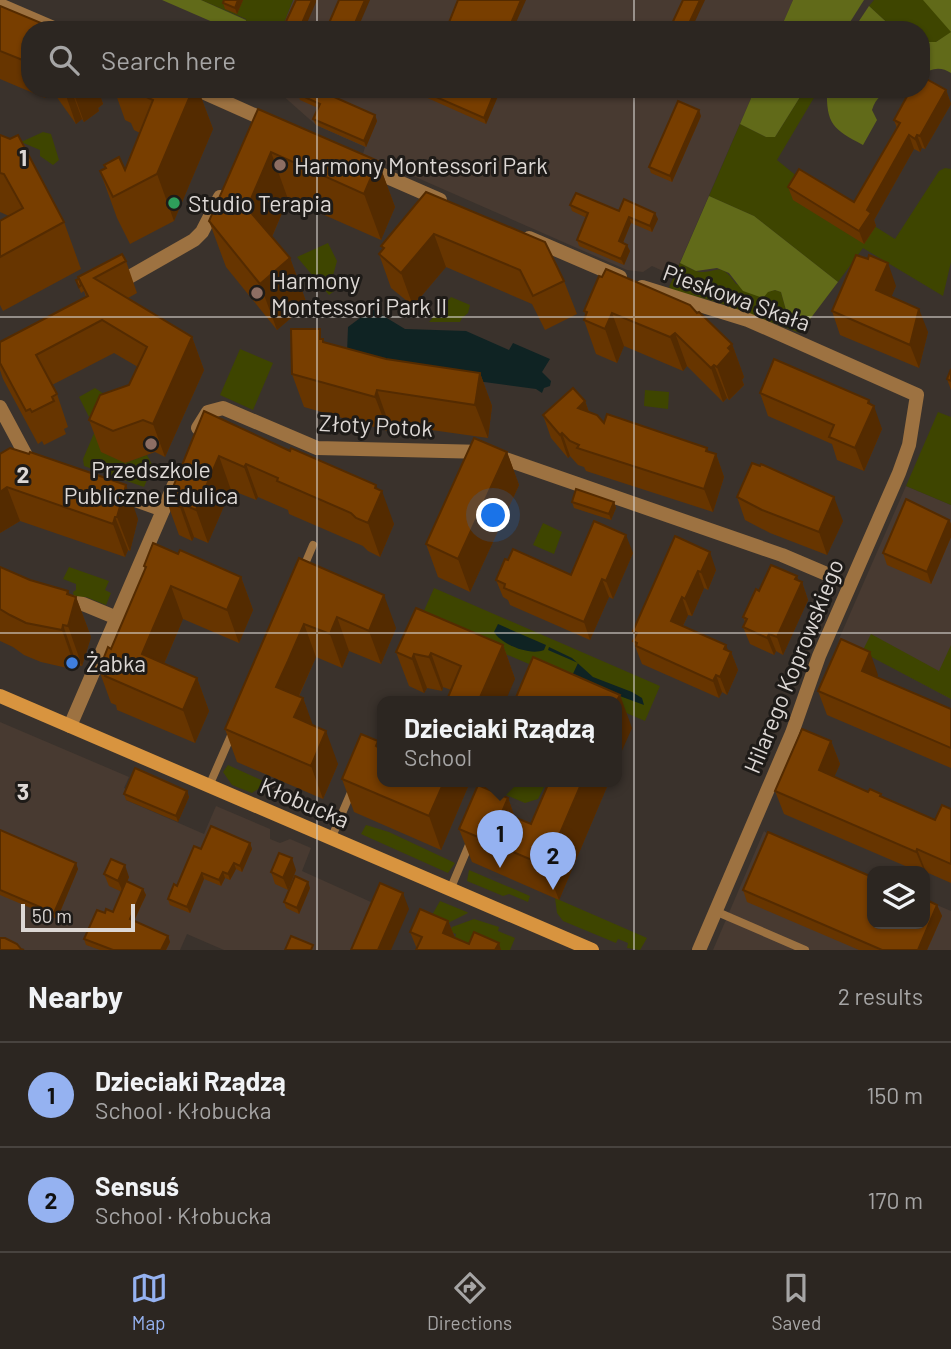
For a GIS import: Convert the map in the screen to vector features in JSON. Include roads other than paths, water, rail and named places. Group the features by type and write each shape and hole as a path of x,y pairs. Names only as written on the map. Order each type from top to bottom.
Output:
{"street":[{"path":"0,5 37,21"},
{"path":"213,98 254,120 286,130"},
{"path":"353,162 448,203"},
{"path":"104,291 194,240 202,232 226,184"},
{"name":"Pieskowa Skała","path":"510,230 645,288 747,320 917,395"},
{"name":"Hilarego Koprowskiego","path":"699,950 792,733 819,656 899,473 909,445 917,395"},
{"path":"0,407 18,456 43,468"},
{"name":"Złoty Potok","path":"190,447 204,416 218,408 229,410 317,448 485,452 782,555 829,575"},
{"path":"70,726 180,472"},
{"path":"96,487 163,510"},
{"path":"50,597 62,602 83,604 117,618"},
{"name":"Kłobucka","path":"0,696 592,950"}],"lane":[{"path":"298,579 313,545"},
{"path":"209,786 237,721"},
{"path":"331,839 355,784"},
{"path":"486,805 493,787"},
{"path":"450,890 474,833"},
{"path":"715,911 805,950"}],"water":[{"path":"372,309 405,329 466,331 509,350 513,343 550,359 542,372 551,381 550,386 544,388 542,393 536,389 367,366 347,353 348,327"},
{"path":"498,624 546,645 544,650 531,652 510,645 494,632"},
{"path":"549,647 572,658 577,663 548,650"},
{"path":"578,663 593,677 642,698 644,705 622,696 571,678"}],"place":[{"name":"Harmony Montessori Park","path":"280,165"},
{"name":"Studio Terapia","path":"174,203"},
{"name":"Harmony Montessori Park II","path":"257,293"},
{"name":"Przedszkole Publiczne Edulica","path":"151,444"},
{"name":"Żabka","path":"72,663"},
{"name":"Dzieciaki Rządzą","path":"500,868"},
{"name":"Sensuś","path":"553,890"}]}
